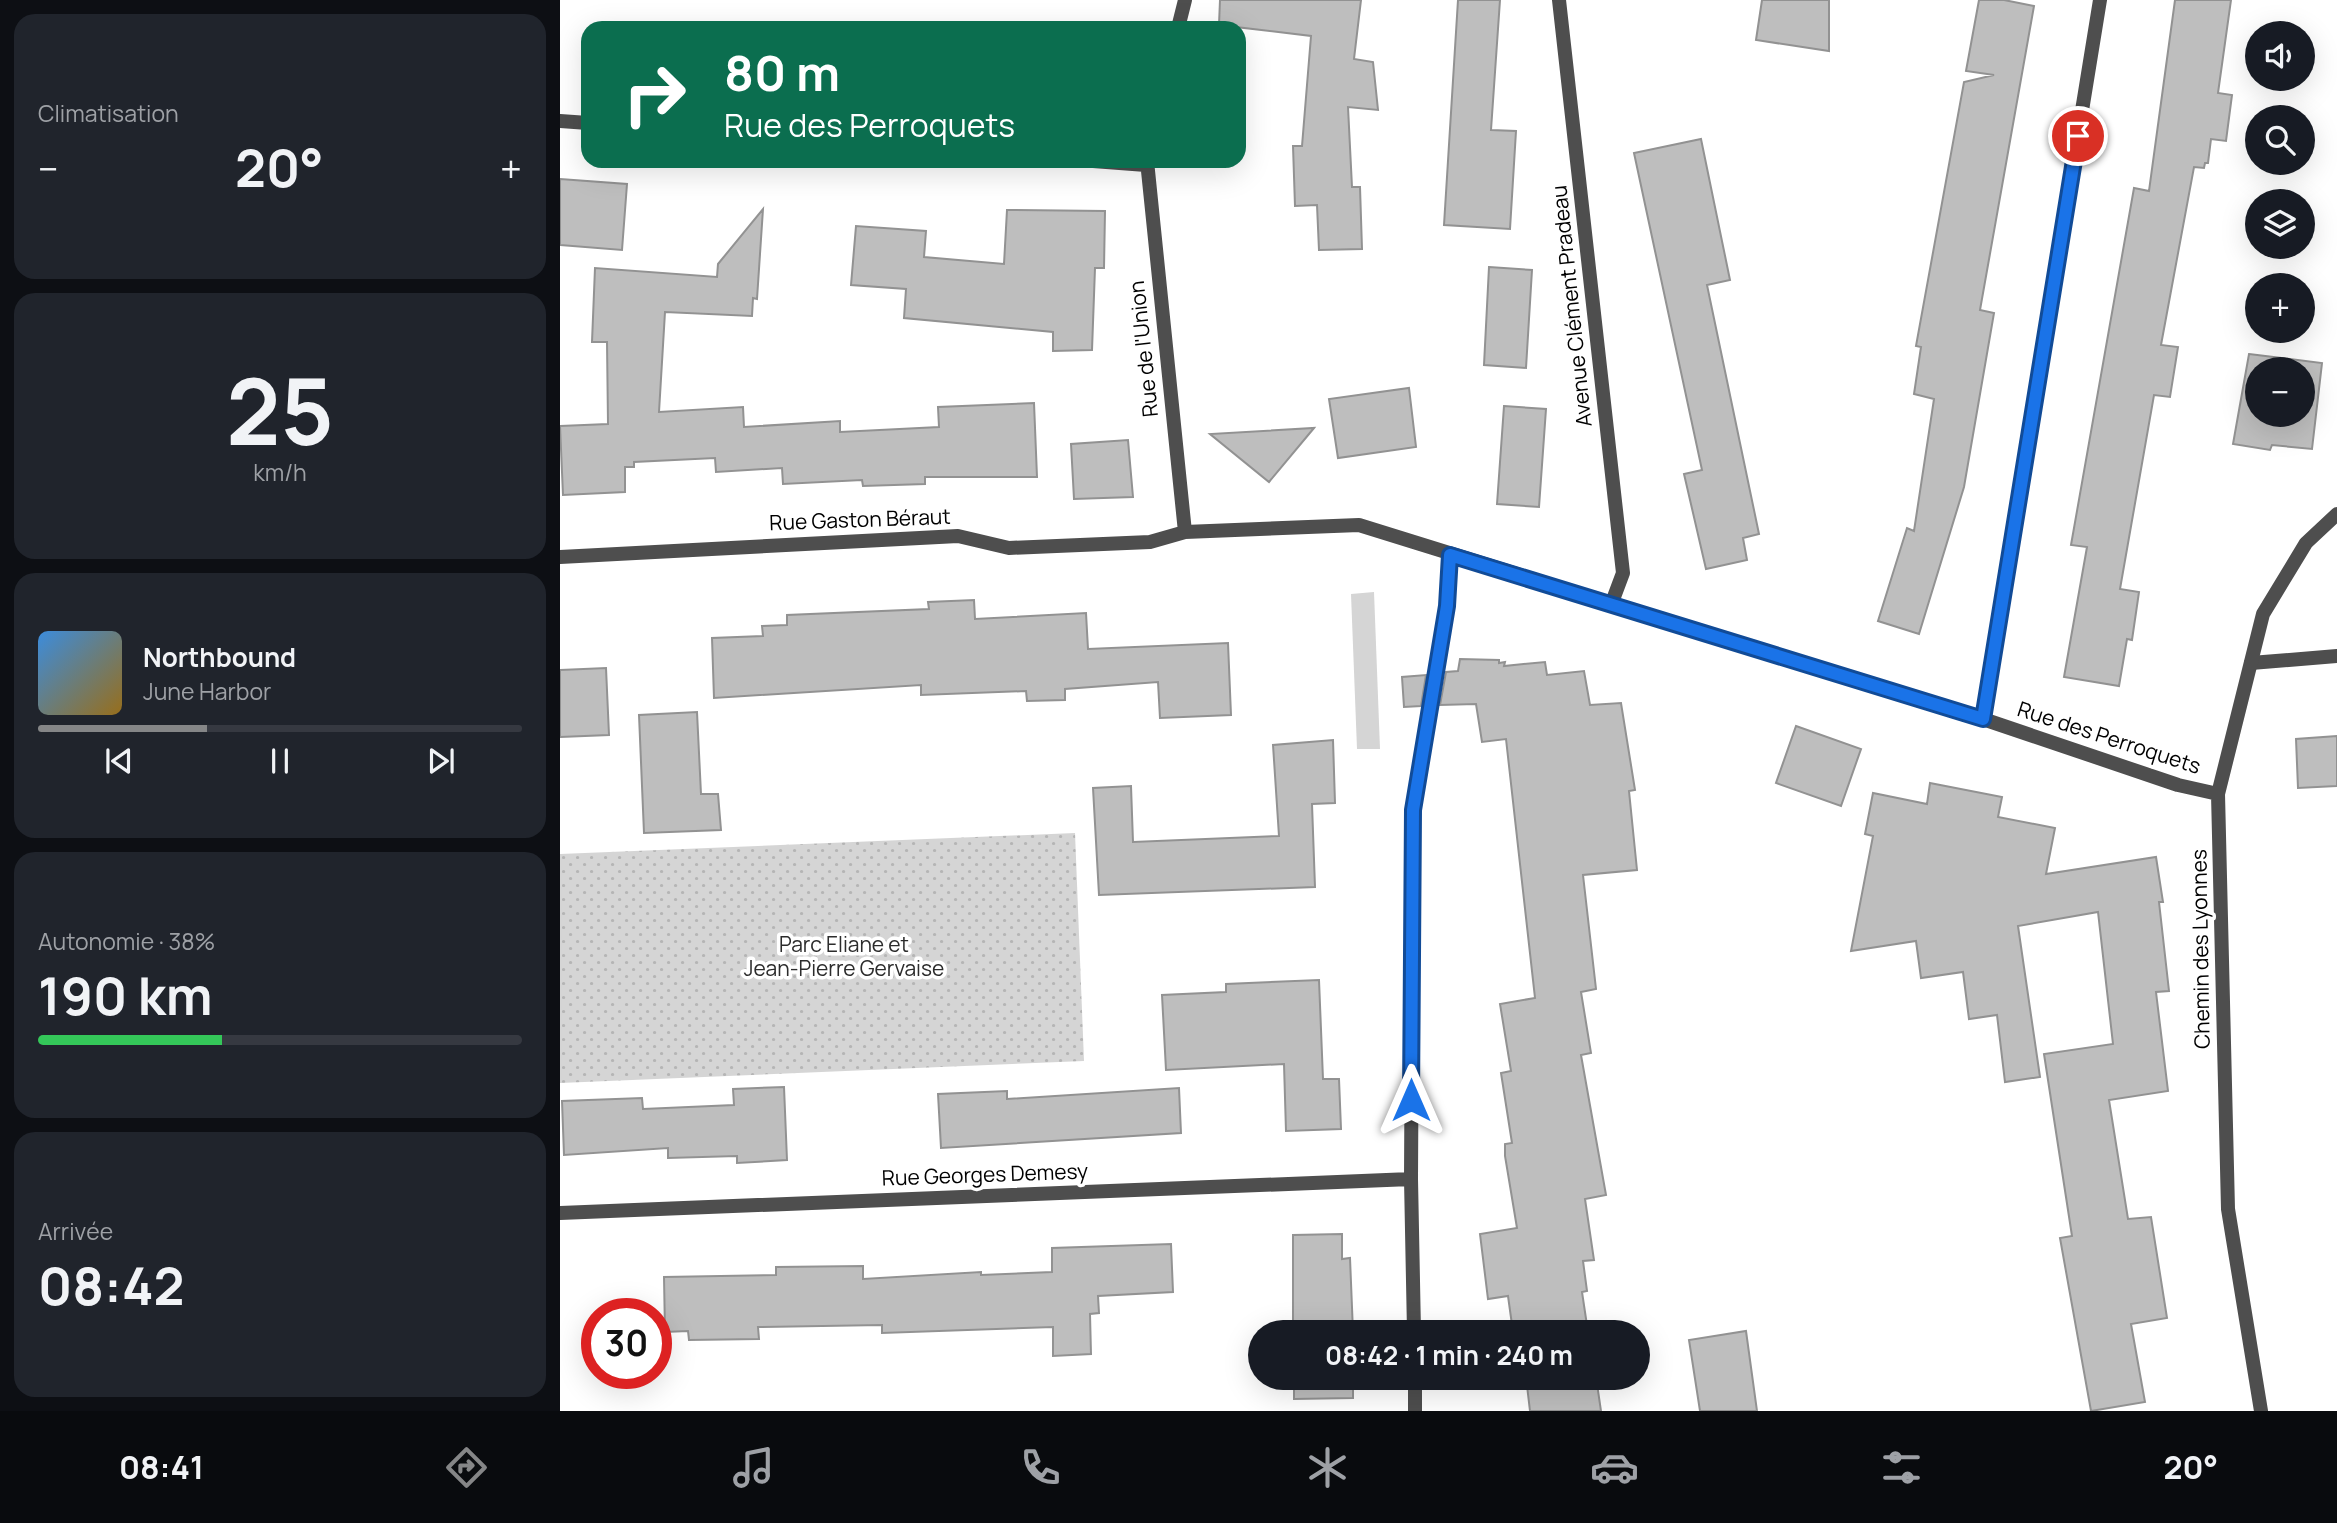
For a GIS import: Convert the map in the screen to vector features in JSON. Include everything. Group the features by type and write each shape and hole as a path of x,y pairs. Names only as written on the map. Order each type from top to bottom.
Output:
{"street":[{"path":"1180,21 1185,0"},
{"name":"Avenue Clément Pradeau","path":"1559,0 1623,573 1611,605"},
{"path":"1983,719 2100,0"},
{"path":"560,121 581,122"},
{"name":"Rue de l'Union","path":"1147,168 1185,532"},
{"name":"Chemin des Lyonnes","path":"2261,1411 2228,1209 2218,794 2263,614 2306,543 2337,514"},
{"name":"Rue Gaston Béraut","path":"560,557 958,537 1009,548 1150,542 1185,532 1359,525 1450,555"},
{"path":"1414,1320 1411,1180 1413,810 1447,606 1450,555"},
{"name":"Rue des Perroquets","path":"1450,555 1983,719 2178,785 2218,794"},
{"path":"2251,663 2337,656"},
{"name":"Rue Georges Demesy","path":"560,1213 1411,1180"},
{"path":"1415,1390 1415,1411"}],"green space":[{"path":"1374,592 1380,749 1357,749 1351,594"},
{"name":"Parc Eliane et Jean-Pierre Gervaise","path":"1075,833 1084,1061 560,1083 560,854"}],"building":[{"path":"1220,0 1361,0 1354,59 1373,62 1378,110 1348,107 1352,187 1360,187 1362,249 1319,250 1317,205 1295,206 1293,146 1302,146 1311,36 1246,28 1246,21 1219,21"},
{"path":"1458,0 1500,0 1491,130 1516,131 1510,229 1444,225"},
{"path":"1762,0 1829,0 1829,51 1756,40"},
{"path":"1979,0 2004,0 2034,6 1980,310 1994,313 1964,487 1919,634 1878,621 1907,528 1914,531 1934,399 1914,394 1921,347 1916,346 1964,82 1994,75 1966,71"},
{"path":"2175,0 2231,0 2218,93 2232,95 2226,141 2211,139 2208,163 2205,163 2204,168 2194,167 2161,345 2178,347 2170,397 2154,395 2120,589 2139,592 2132,640 2127,639 2119,686 2064,677 2087,547 2071,545 2134,188 2149,191"},
{"path":"1701,139 1730,280 1707,285 1759,534 1743,538 1747,560 1706,569 1684,474 1702,470 1634,153"},
{"path":"560,179 627,184 622,250 560,245"},
{"path":"763,209 757,299 753,298 752,316 665,312 659,412 743,407 744,427 840,421 840,432 939,427 938,407 1034,403 1037,477 925,477 925,484 863,486 862,480 783,484 782,468 716,472 715,458 634,462 634,467 625,467 625,492 563,495 560,426 608,424 607,342 592,342 595,268 717,277 718,264"},
{"path":"1007,210 1105,211 1104,268 1095,268 1092,350 1053,351 1053,332 904,318 906,289 851,285 856,226 926,231 924,257 1004,264"},
{"path":"1489,267 1532,270 1526,368 1484,365"},
{"path":"2249,354 2273,357 2248,357"},
{"path":"2315,362 2322,363 2315,423"},
{"path":"2245,376 2245,427 2315,427 2312,449 2272,445 2270,450 2233,444"},
{"path":"1409,388 1416,447 1338,458 1329,399"},
{"path":"1504,406 1546,409 1539,507 1497,504"},
{"path":"1314,428 1269,482 1210,434"},
{"path":"1128,440 1133,497 1074,499 1071,444"},
{"path":"974,600 975,619 1086,613 1088,649 1228,643 1231,715 1160,718 1158,682 1065,689 1065,700 1027,701 1026,691 921,695 921,685 714,698 712,638 763,636 762,626 787,625 787,615 929,609 928,602"},
{"path":"1460,659 1499,660 1499,663 1505,662 1504,666 1545,662 1547,675 1584,671 1590,705 1621,703 1635,790 1629,791 1637,870 1583,875 1596,989 1581,992 1591,1053 1581,1055 1606,1195 1585,1199 1594,1260 1583,1261 1587,1291 1582,1292 1586,1320 1511,1320 1508,1296 1488,1299 1480,1234 1517,1228 1505,1156 1505,1144 1512,1143 1501,1073 1511,1071 1500,1004 1535,998 1506,739 1482,742 1476,704 1440,705 1446,672 1458,671"},
{"path":"606,668 609,735 560,737 560,670"},
{"path":"1426,675 1421,706 1404,707 1402,677"},
{"path":"697,712 701,794 718,794 721,830 644,833 639,715"},
{"path":"1796,726 1861,749 1841,806 1776,783"},
{"path":"2337,736 2337,786 2298,788 2296,739"},
{"path":"1333,740 1335,803 1312,804 1315,887 1099,895 1093,788 1131,786 1133,842 1279,836 1273,745"},
{"path":"1930,783 2002,797 1998,817 2055,828 2046,874 2156,857 2163,902 2159,902 2169,991 2156,992 2168,1091 2109,1100 2128,1219 2151,1217 2167,1318 2131,1324 2145,1402 2091,1411 2060,1238 2072,1236 2044,1054 2113,1044 2098,912 2018,926 2040,1077 2005,1082 1997,1015 1969,1019 1963,972 1921,978 1916,941 1851,951 1873,836 1865,834 1873,793 1927,804"},
{"path":"1319,980 1323,1079 1339,1079 1341,1129 1286,1131 1284,1064 1166,1070 1162,995 1226,992 1226,984"},
{"path":"784,1087 787,1160 737,1163 737,1156 668,1158 668,1148 564,1155 562,1101 642,1098 643,1109 734,1105 733,1089"},
{"path":"1179,1088 1181,1133 941,1148 938,1094 1007,1091 1007,1099"},
{"path":"1342,1234 1342,1259 1350,1258 1353,1320 1293,1320 1293,1235"},
{"path":"1171,1244 1173,1292 1098,1296 1099,1313 1090,1314 1091,1354 1053,1356 1053,1327 882,1333 882,1325 758,1327 759,1339 689,1340 688,1331 672,1332 672,1298 664,1298 664,1277 776,1275 776,1267 863,1266 863,1279 981,1272 981,1275 1052,1272 1052,1248"},
{"path":"1746,1331 1757,1411 1700,1411 1689,1340"},
{"path":"1294,1390 1353,1390 1353,1398 1294,1399"},
{"path":"1528,1390 1598,1390 1601,1411 1530,1411"}],"route":[{"path":"1411,1100 1413,810 1447,606 1450,555 1983,719 2078,136"}]}
